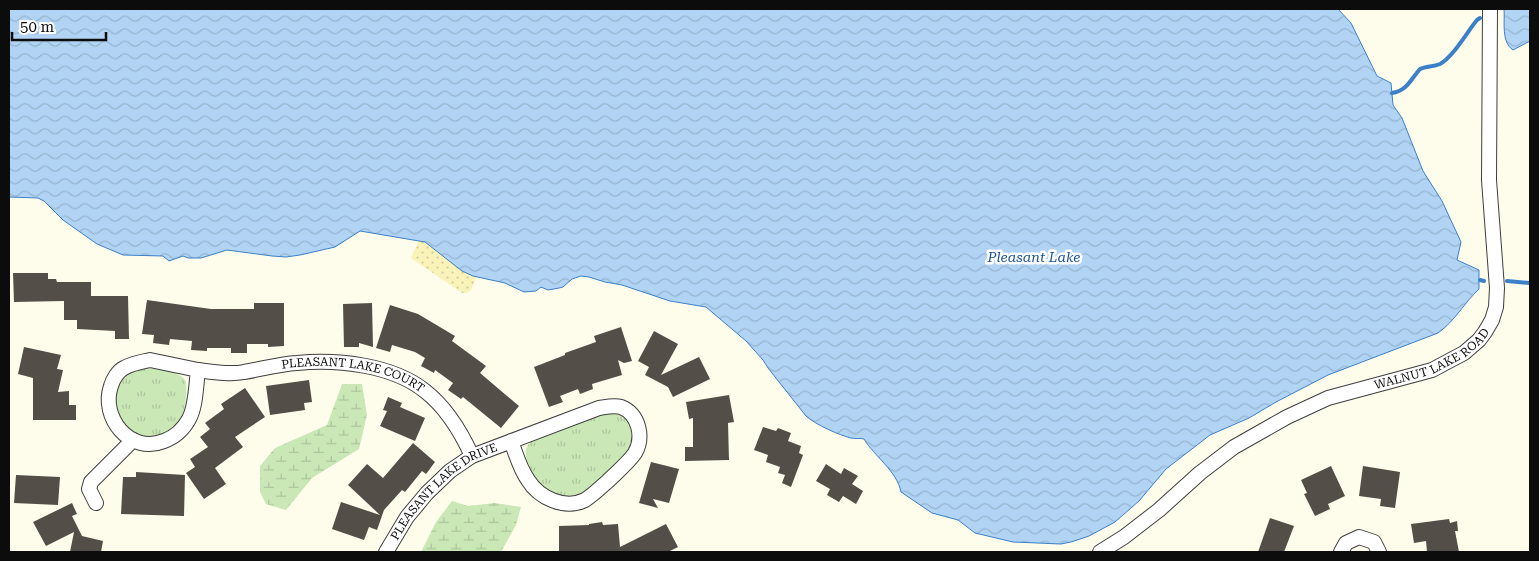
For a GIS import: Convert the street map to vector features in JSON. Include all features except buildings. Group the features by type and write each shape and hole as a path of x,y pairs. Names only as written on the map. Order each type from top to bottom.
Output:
{"street":[{"name":"WALNUT LAKE ROAD","path":"1100,552 1124,538 1200,473 1234,447 1328,398 1432,370 1464,353 1485,332 1492,320 1496,307 1497,288 1489,180 1490,9"},
{"name":"PLEASANT LAKE COURT","path":"133,440 122,432 113,421 108,408 108,394 113,380 122,369 136,362 150,360 198,370 242,373 299,362 339,362 373,366 405,379 425,391 446,412 472,456"},
{"path":"96,502 89,489 91,482 133,440 147,444 160,443 173,438 184,428 190,417 198,370"},
{"name":"PLEASANT LAKE DRIVE","path":"386,552 407,517 427,492 450,471 472,456 511,442 549,425 599,408 614,406 628,411 638,425 639,434 638,444 634,453 606,483 585,500 567,503 553,501 543,496 532,485 523,471 511,442"},
{"path":"1341,552 1346,543 1351,539 1359,537 1374,542 1379,552"}],"green space":[{"path":"141,368 164,370 177,374 185,380 186,384 185,403 178,425 170,432 154,439 141,437 122,427 113,400 113,394 118,384 126,376"},
{"path":"342,384 362,384 367,415 359,449 312,478 286,510 266,504 260,492 260,466 275,448 327,425"},
{"path":"612,412 627,421 633,431 633,441 618,463 587,491 581,494 561,496 542,488 532,475 526,455 527,446 532,441 599,414"},
{"path":"452,501 468,506 495,503 521,507 516,525 501,552 421,552 436,522"}],"sand":[{"path":"419,240 432,246 462,271 477,276 471,290 467,293 462,293 411,258"}],"water":[{"name":"Pleasant Lake","path":"9,9 1338,9 1351,23 1377,76 1391,83 1393,105 1402,118 1423,171 1442,201 1461,242 1457,260 1479,270 1479,289 1438,333 1328,375 1249,418 1210,435 1166,469 1139,501 1115,522 1089,536 1061,544 1013,542 975,533 958,520 932,513 901,492 895,477 864,439 840,435 806,416 746,341 706,307 670,301 622,285 581,276 572,279 563,287 548,290 541,287 536,291 524,292 505,283 473,276 462,271 425,242 360,231 335,247 286,257 227,250 201,258 183,256 169,261 163,256 123,255 97,244 63,220 44,201 38,198 9,197"},
{"path":"1504,9 1530,9 1530,41 1513,50 1505,37"}],"waterway":[{"path":"1392,93 1405,87 1420,69 1445,61 1480,18"},
{"path":"1480,280 1484,281"},
{"path":"1507,281 1530,283"}]}
